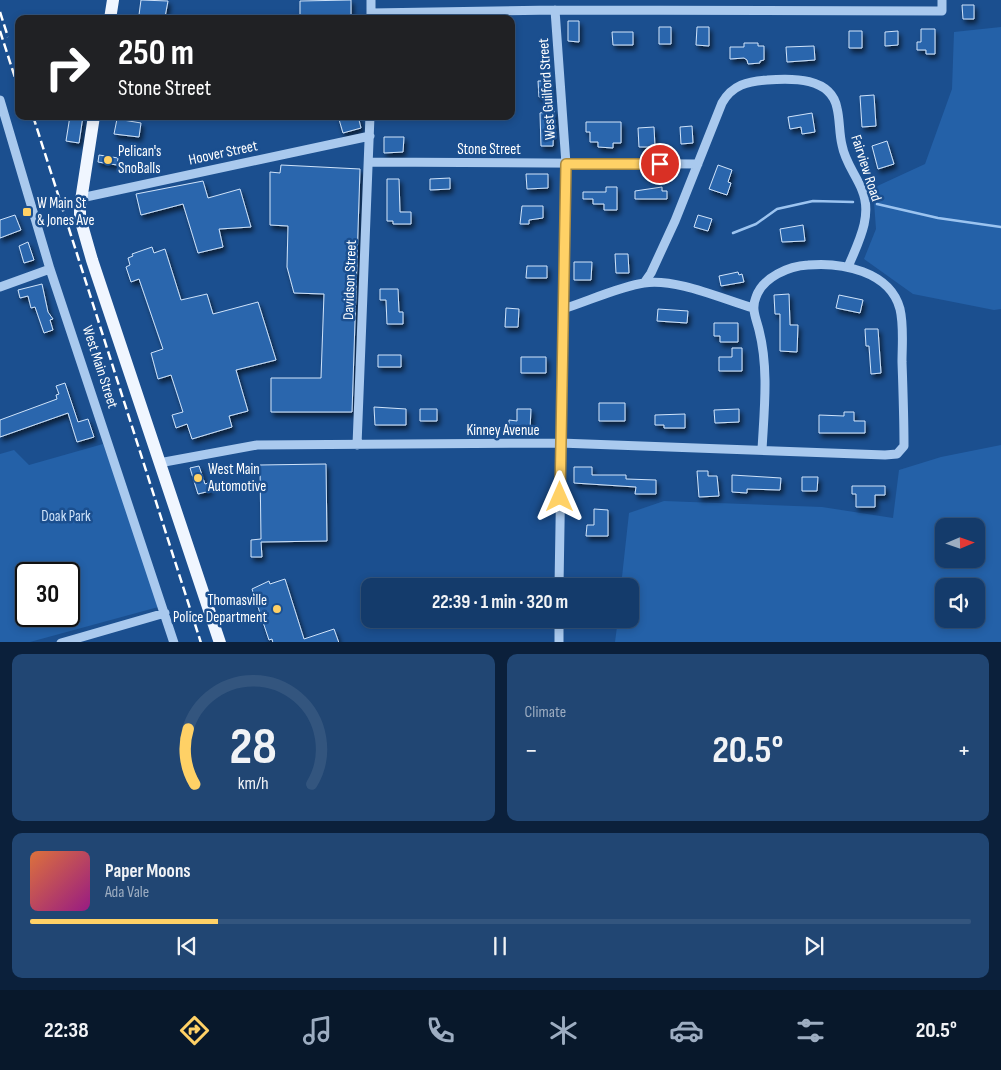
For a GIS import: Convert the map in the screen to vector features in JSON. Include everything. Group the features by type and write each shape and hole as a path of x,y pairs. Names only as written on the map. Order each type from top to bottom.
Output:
{"main road":[{"path":"111,15 113,0"},
{"name":"West Main Street","path":"93,120 81,198 80,218 92,260 220,642"}],"street":[{"path":"371,0 371,15"},
{"path":"402,15 555,10 942,11 942,0"},
{"name":"West Guilford Street","path":"555,10 566,164 562,309 559,578"},
{"name":"Fairview Road","path":"644,283 651,273 671,229 726,95 738,86 753,81 791,80 815,83 822,86 833,96 837,104 841,144 863,192 865,202 866,215 848,266"},
{"name":"West Main Street","path":"0,100 50,269 174,642"},
{"name":"Davidson Street","path":"357,445 370,120"},
{"name":"Hoover Street","path":"81,198 370,136"},
{"name":"Stone Street","path":"369,162 698,164"},
{"path":"762,450 764,364 753,308 756,296 763,284 778,274 806,265 848,266"},
{"name":"Kinney Avenue","path":"160,463 257,444 560,444 897,454 902,451 904,446 900,308 886,286 871,275 848,266"},
{"path":"0,287 50,269"},
{"path":"562,309 644,283 668,284 753,308"},
{"path":"61,642 164,613"},
{"path":"559,628 559,642"}],"green space":[{"path":"1001,27 1001,309 994,310 913,294 864,259 876,229 873,188 925,164 952,89 954,32"},
{"name":"Doak Park","path":"103,444 162,606 30,642 0,642 0,454 14,450 29,465"},
{"path":"1001,445 1001,642 615,642 617,628 639,628 639,578 622,578 629,513 664,501 822,507 893,518 899,470 941,457"}],"building":[{"path":"141,0 168,1 165,15 139,15"},
{"path":"351,0 351,15 300,15 300,1"},
{"path":"962,5 974,5 974,19 963,19"},
{"path":"568,21 579,21 579,42 568,41"},
{"path":"659,27 671,27 671,44 659,44"},
{"path":"697,27 709,27 709,46 696,45"},
{"path":"921,29 935,29 935,54 926,54 926,50 917,50 917,42 921,42"},
{"path":"849,31 862,31 862,48 849,48"},
{"path":"898,31 898,45 885,46 885,32"},
{"path":"612,32 633,32 633,45 613,45"},
{"path":"744,43 758,43 758,46 764,46 764,60 760,61 760,63 748,64 744,58 730,59 730,47 744,47"},
{"path":"814,46 815,60 787,62 786,47"},
{"path":"538,81 549,81 550,96 539,97"},
{"path":"874,95 876,126 862,127 860,96"},
{"path":"554,111 553,146 541,146 540,113"},
{"path":"812,113 815,132 802,134 801,127 790,129 788,117"},
{"path":"69,120 82,120 79,143 66,141"},
{"path":"117,120 141,123 139,137 114,134"},
{"path":"339,120 359,120 361,128 343,133"},
{"path":"586,122 621,122 621,143 613,143 613,148 598,147 598,142 590,142 590,132 586,132"},
{"path":"692,126 693,143 681,144 680,127"},
{"path":"654,127 655,147 639,147 638,128"},
{"path":"384,137 404,137 403,152 384,153"},
{"path":"887,141 894,164 878,169 872,146"},
{"name":"Pelican's SnoBalls","path":"99,155 118,158 117,165 98,162"},
{"path":"281,165 360,169 352,412 271,412 271,378 321,378 324,294 294,293 287,267 288,226 270,225 270,172 280,173"},
{"path":"718,165 732,170 728,182 731,183 727,195 709,189"},
{"path":"526,174 548,174 548,188 527,189"},
{"path":"450,178 450,189 430,190 430,179"},
{"path":"387,179 399,179 400,212 411,212 411,224 393,224 393,221 387,221"},
{"path":"203,181 208,198 240,189 251,227 219,229 223,247 198,253 183,204 141,215 136,194"},
{"path":"606,187 617,187 617,210 604,210 604,204 593,204 593,199 583,199 583,192 606,192"},
{"path":"662,187 662,191 667,191 667,199 635,199 635,191"},
{"path":"522,206 543,206 543,218 529,220 529,224 520,224"},
{"path":"15,215 21,230 0,238 0,220"},
{"path":"698,215 712,219 708,231 694,227"},
{"path":"803,225 805,241 782,242 780,229"},
{"path":"28,242 34,260 24,263 19,246"},
{"path":"152,247 154,253 165,249 181,300 207,294 213,314 258,302 276,360 236,370 248,411 229,416 232,427 192,439 187,424 176,428 172,415 183,412 171,375 158,379 151,353 163,349 139,279 131,282 126,267 130,265 128,258 133,256 132,254"},
{"path":"615,254 628,254 629,273 616,273"},
{"path":"574,262 592,262 591,280 574,280"},
{"path":"527,266 547,266 547,278 526,278"},
{"path":"738,272 739,275 742,274 744,282 721,286 719,276"},
{"path":"42,284 48,312 53,319 50,320 53,330 44,333 35,307 31,308 28,296 20,298 18,290"},
{"path":"380,289 398,289 399,312 403,312 403,324 387,324 386,300 380,300"},
{"path":"789,294 790,325 798,325 797,352 780,351 780,314 775,314 774,295"},
{"path":"839,295 863,300 860,313 836,308"},
{"path":"506,308 519,309 518,327 505,327"},
{"path":"658,309 688,311 687,323 657,321"},
{"path":"714,323 738,323 738,342 720,342 720,336 714,336"},
{"path":"865,329 878,329 881,373 871,374 869,346 866,346"},
{"path":"732,348 742,348 742,371 719,371 719,357 732,357"},
{"path":"378,355 401,355 401,367 378,367"},
{"path":"521,357 546,357 546,373 521,373"},
{"path":"65,383 78,422 88,419 94,437 77,442 68,413 0,437 0,420 57,399 56,395 59,394 56,386"},
{"path":"599,403 625,403 625,421 599,421"},
{"path":"374,407 406,409 406,425 375,425"},
{"path":"420,409 437,409 437,421 420,421"},
{"path":"517,409 531,409 530,429 509,429 509,420 517,421"},
{"path":"739,409 739,422 715,423 714,410"},
{"path":"844,412 854,412 854,421 865,421 865,433 819,433 819,415 844,416"},
{"path":"685,414 685,428 664,428 664,425 655,425 655,415"},
{"path":"326,464 327,541 261,542 262,557 251,557 251,540 261,539 260,465"},
{"path":"199,466 205,484 208,483 210,491 198,494 190,468"},
{"path":"574,467 592,467 592,475 626,475 626,479 656,480 656,494 635,494 636,487 574,483"},
{"path":"697,471 708,471 708,476 717,476 719,496 699,497"},
{"path":"732,475 781,478 780,490 747,489 747,493 732,492"},
{"path":"802,477 818,477 817,491 802,491"},
{"path":"852,486 885,486 885,495 875,495 875,507 856,507 856,494 852,494"},
{"path":"594,509 608,510 608,536 586,536 587,525 594,525"},
{"name":"Thomasville Police Department","path":"285,579 304,639 334,629 339,642 273,642 272,639 269,640 252,589 269,581 270,584"}],"waterway":[{"path":"733,233 756,224 777,209 813,201 853,202"},
{"path":"877,204 938,218 1001,227"}],"railway":[{"path":"0,12 8,37"},
{"path":"0,31 15,78"},
{"path":"34,120 201,642"}],"place":[{"name":"Pelican's SnoBalls","path":"108,160"},
{"name":"W Main St & Jones Ave","path":"27,212"},
{"name":"West Main Automotive","path":"198,478"},
{"name":"Thomasville Police Department","path":"277,609"}],"route":[{"path":"560,497 566,164 660,164"}]}
